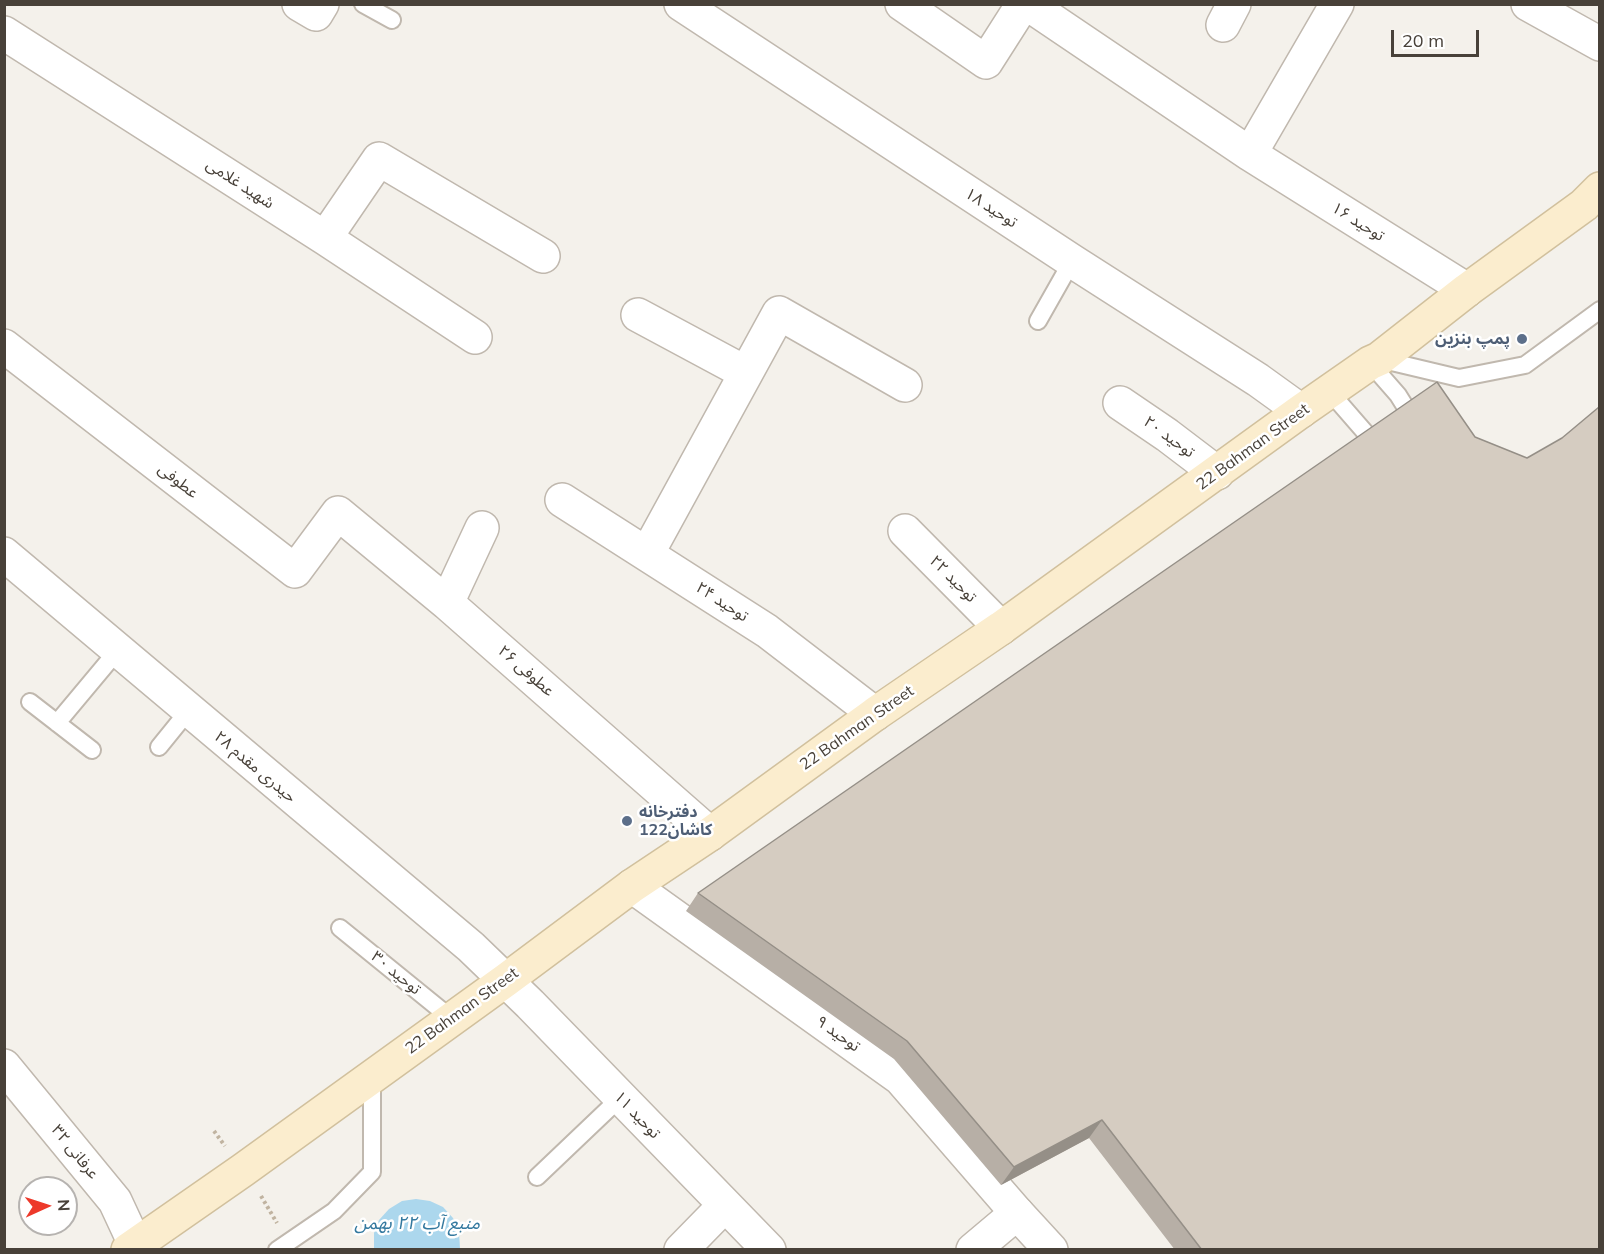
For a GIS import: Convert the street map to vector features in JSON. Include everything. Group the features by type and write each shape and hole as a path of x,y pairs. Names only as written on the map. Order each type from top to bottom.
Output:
{"main road":[{"name":"22 Bahman Street","path":"131,1247 243,1170 632,886 710,834 875,714 1001,628 1301,411 1375,361 1467,290 1594,199"}],"street":[{"path":"299,4 316,14 322,4"},
{"name":"توحید ۱۸","path":"681,4 1072,261 1258,380 1301,411"},
{"path":"902,4 986,62 1023,4"},
{"name":"توحید ۱۶","path":"1028,4 1250,154 1467,290"},
{"path":"1250,154 1337,4"},
{"path":"1528,4 1599,44"},
{"name":"شهید غلامی","path":"4,33 325,238 474,337"},
{"path":"325,238 379,159 543,256"},
{"path":"647,554 779,313 905,385"},
{"path":"638,315 746,373"},
{"name":"عطوفی","path":"4,346 295,571 338,513"},
{"name":"توحید ۲۰","path":"1120,403 1217,473"},
{"name":"توحید ۲۴","path":"562,500 767,631 875,714"},
{"name":"عطوفی ۲۶","path":"338,513 447,603 710,834"},
{"path":"447,603 482,528"},
{"name":"توحید ۲۲","path":"905,531 1001,628"},
{"name":"حیدری مقدم ۲۸","path":"4,554 471,947 506,980"},
{"name":"توحید ۹","path":"632,886 900,1078 1051,1250"},
{"name":"توحید ۱۱","path":"506,980 769,1250"},
{"name":"عرفانی ۳۲","path":"4,1066 115,1201 131,1247"},
{"path":"681,1250 725,1205"},
{"path":"974,1250 1017,1213"}],"lane":[{"path":"363,4 392,21"},
{"path":"1038,321 1072,261"},
{"path":"1375,361 1459,378 1525,365 1599,310"},
{"path":"1375,361 1408,411 1419,441"},
{"path":"1330,393 1370,438 1397,456"},
{"path":"57,723 118,650"},
{"path":"30,702 92,750"},
{"path":"159,747 189,711"},
{"name":"توحید ۳۰","path":"340,928 452,1019"},
{"path":"277,1250 334,1211 372,1172 372,1076"},
{"path":"537,1177 620,1098"}],"water":[{"name":"منبع آب ۲۲ بهمن","path":"416,1199 430,1201 443,1207 453,1218 459,1231 460,1249 374,1249 374,1233 379,1220 389,1209 402,1201"}],"building":[{"path":"1437,382 1475,437 1527,458 1562,438 1599,407 1599,1250 1202,1250 1102,1120 1014,1167 907,1041 698,893"}],"place":[{"name":"پمپ بنزین","path":"1522,339"},
{"name":"دفترخانه 122کاشان","path":"627,821"}]}
